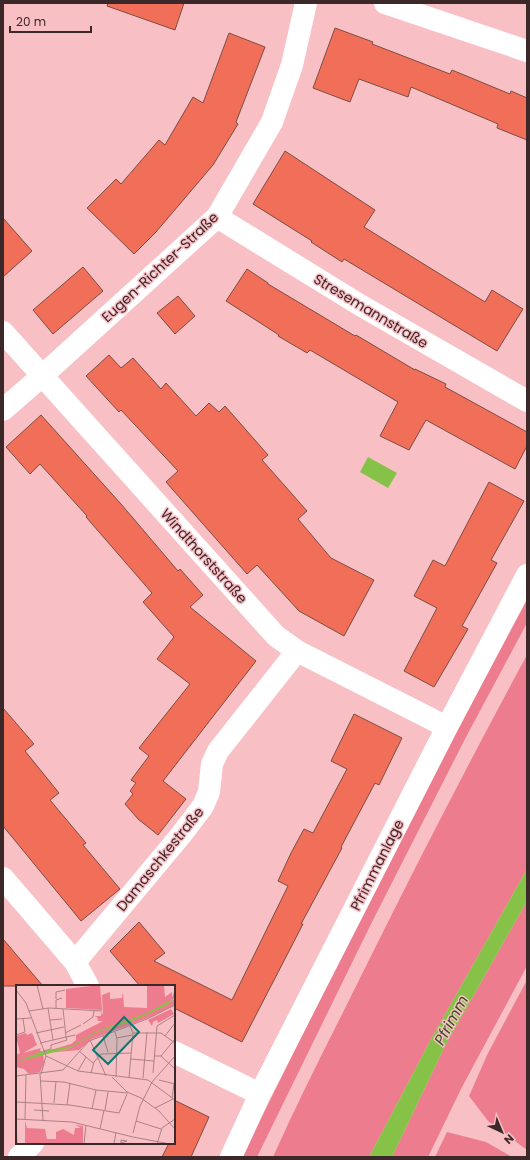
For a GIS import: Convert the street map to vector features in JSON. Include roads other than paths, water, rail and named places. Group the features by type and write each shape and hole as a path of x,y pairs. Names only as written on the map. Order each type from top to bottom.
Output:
{"street":[{"name":"Eugen-Richter-Straße","path":"3,410 217,217 272,122 292,65 306,3"},
{"path":"385,3 527,51"},
{"name":"Stresemannstraße","path":"217,217 360,306 527,401"},
{"name":"Windthorststraße","path":"3,332 276,636 297,651 447,727"},
{"name":"Pfrimmanlage","path":"231,1157 260,1094 447,727 527,575"},
{"name":"Damaschkestraße","path":"75,962 181,835 203,806 208,792 212,764 218,751 297,651"},
{"path":"3,878 75,962 87,985"},
{"path":"175,1052 260,1094"},
{"path":"19,1157 32,1144"}],"water":[{"path":"368,457 397,473 388,488 360,472"},
{"name":"Pfrimm","path":"527,869 527,901 444,1048 392,1157 369,1157 430,1041"}]}
